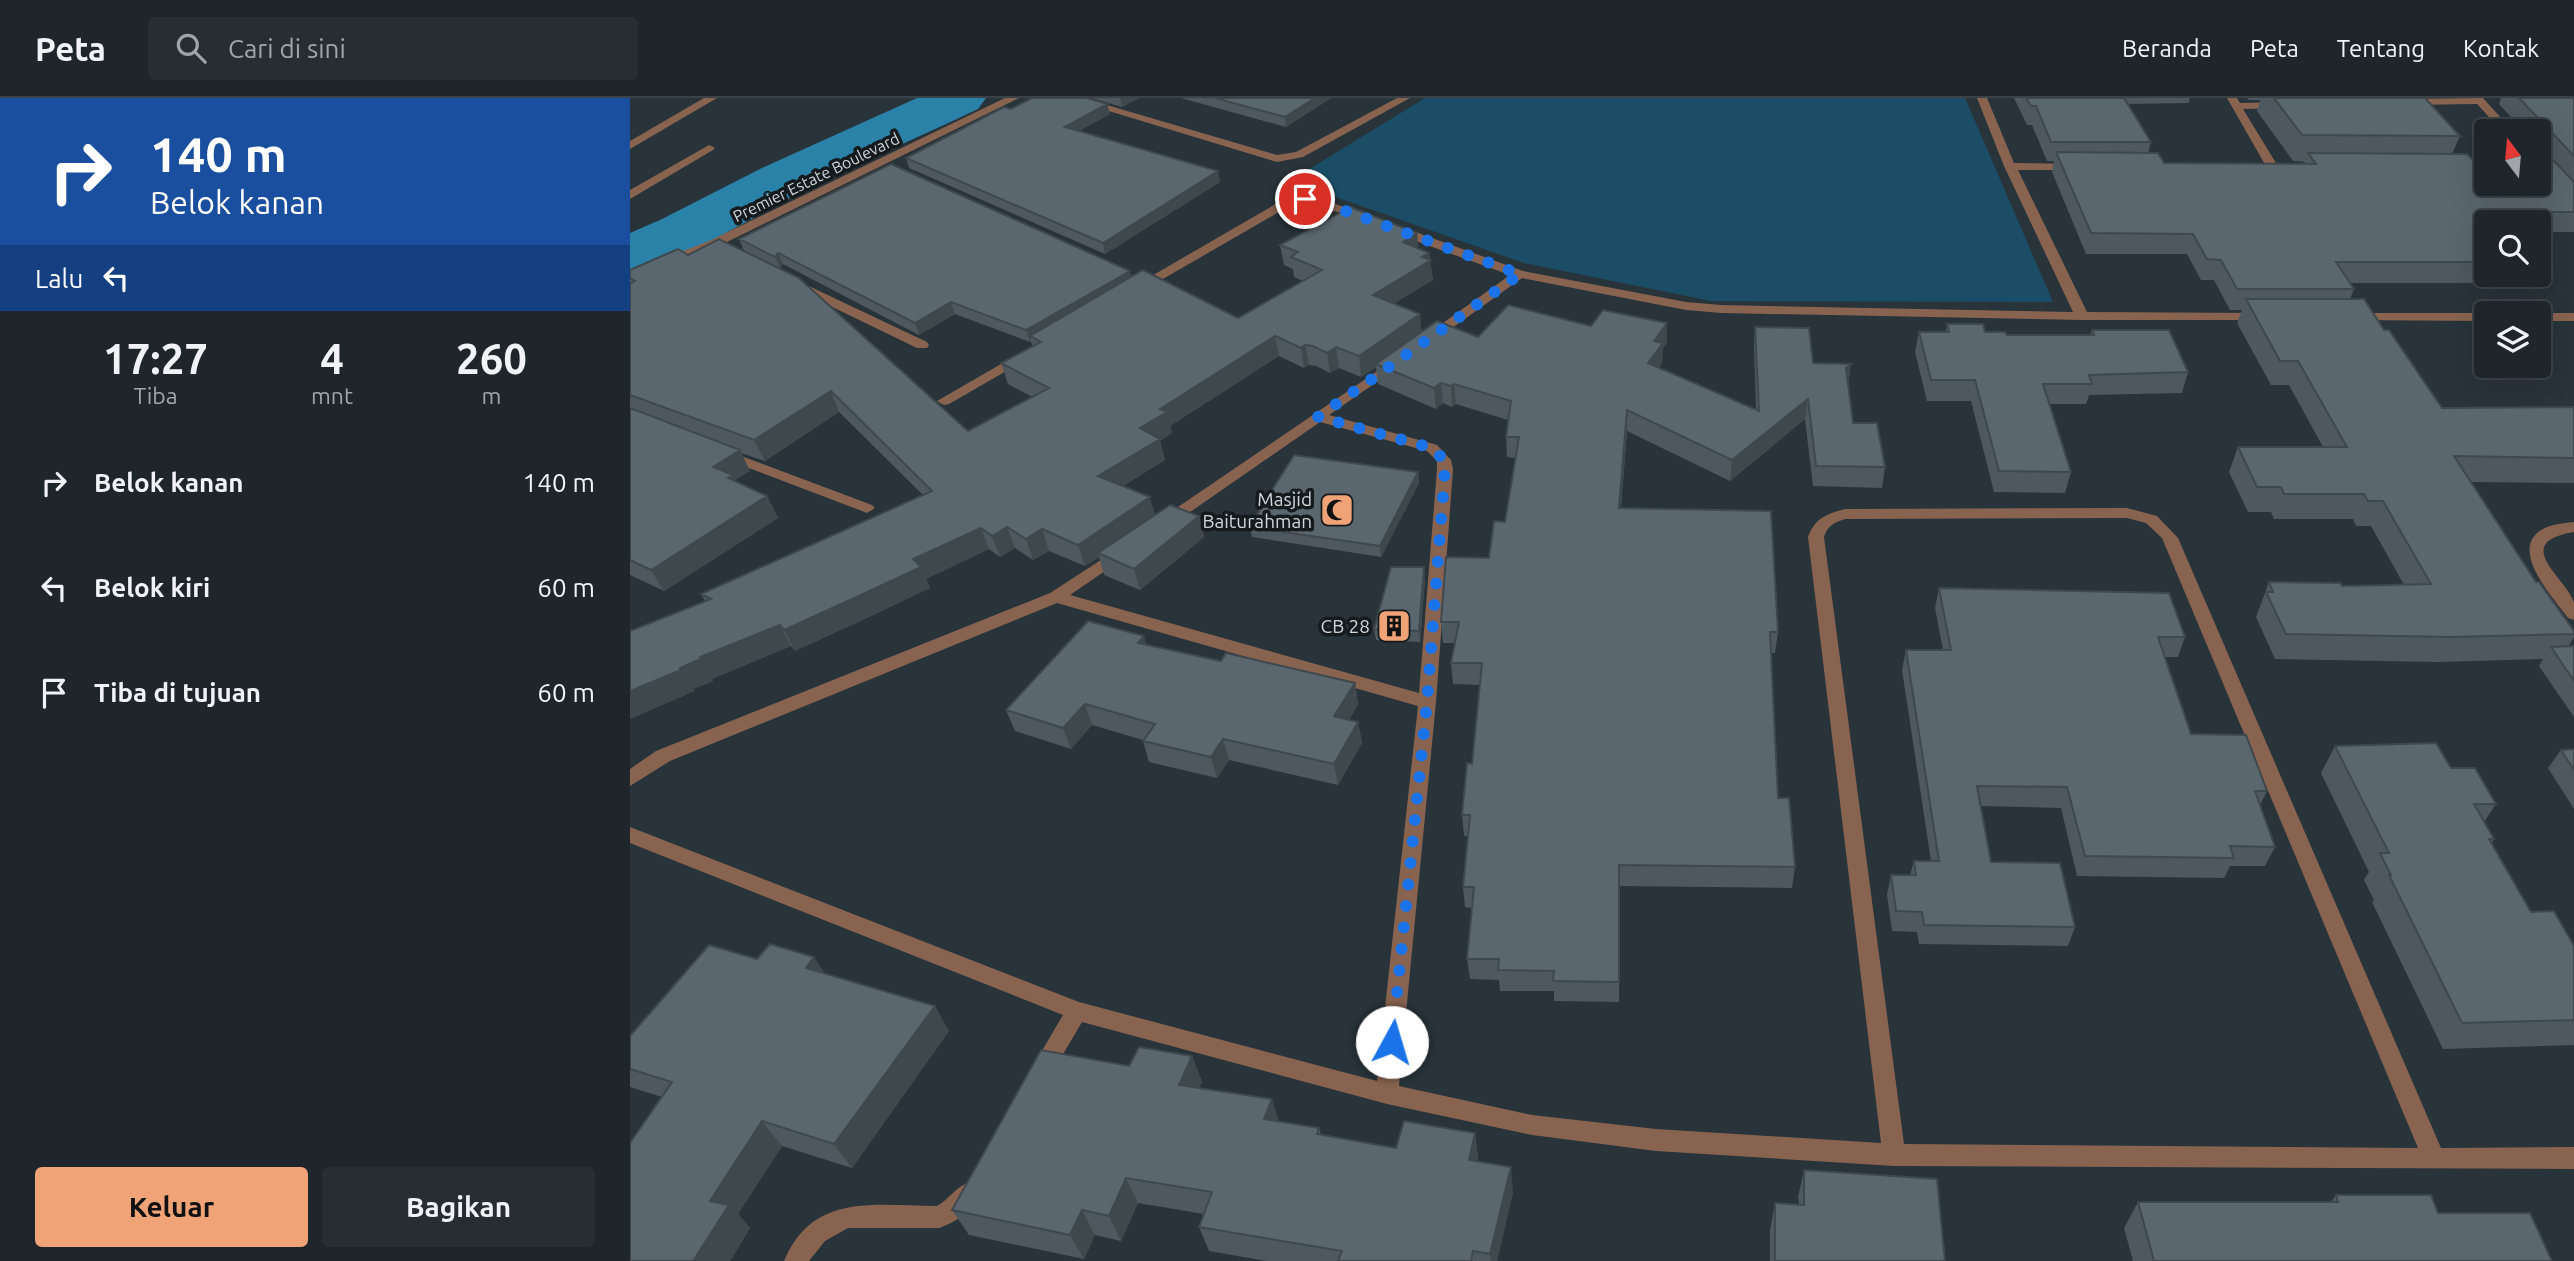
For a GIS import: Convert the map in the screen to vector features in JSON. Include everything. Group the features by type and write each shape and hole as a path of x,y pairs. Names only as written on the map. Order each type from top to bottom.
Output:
{"street":[{"path":"630,146 712,98"},
{"name":"Premier Estate Boulevard","path":"630,277 720,247 881,163 1014,98"},
{"path":"1072,98 1277,159 1299,155 1405,98"},
{"path":"1982,98 2010,166 2082,316"},
{"path":"2398,103 2478,99 2497,119"},
{"path":"2233,102 2290,105"},
{"path":"2233,102 2273,169"},
{"path":"630,195 709,148"},
{"path":"881,163 894,168"},
{"path":"2010,166 2093,167"},
{"path":"2259,168 2286,168"},
{"path":"1120,298 1284,202 1300,199 1315,200 1520,274 1686,306 1721,309 2082,316 2276,317"},
{"path":"1156,527 1318,417 1520,274"},
{"path":"787,279 922,345"},
{"path":"2345,317 2474,317"},
{"path":"2551,317 2574,317"},
{"path":"944,401 1038,346"},
{"path":"1318,417 1424,445 1439,453 1444,460 1445,469 1427,702 1387,1094"},
{"path":"705,446 867,508"},
{"path":"1894,1155 1816,537 1818,528 1824,521 1845,514 2127,513 2148,517 2165,529 2170,538 2434,1160"},
{"path":"2574,527 2551,531 2539,538 2535,548 2537,560 2574,614"},
{"path":"630,779 663,756 1056,597 1134,543"},
{"path":"1056,597 1427,702"},
{"path":"630,835 1077,1011 1387,1094 1532,1125 1656,1140 1894,1155 2434,1160 2574,1158"},
{"path":"1031,1088 1077,1011"},
{"path":"796,1261 804,1244 836,1220 848,1217 946,1216 964,1201 977,1178"}],"shaded area":[{"path":"1425,98 1965,98 2053,302 1711,301 1524,263 1290,181"}],"building":[{"path":"1032,98 1087,98 1107,104 1065,127 1218,171 1103,243 906,158 1004,107 1011,109"},
{"path":"1215,98 1315,98 1285,117"},
{"path":"2026,98 2124,98 2151,142 2051,142 2036,106 2031,106"},
{"path":"2274,98 2425,98 2460,136 2302,135"},
{"path":"2519,98 2574,98 2574,156 2552,133 2552,119 2539,119"},
{"path":"2056,152 2158,153 2164,163 2316,164 2308,153 2467,154 2474,160 2474,196 2552,196 2552,161 2574,182 2574,212 2474,210 2474,262 2336,262 2354,289 2237,289 2221,260 2207,259 2193,234 2091,233"},
{"path":"891,164 1130,271 1026,330 951,302 915,323 778,253 775,257 739,239"},
{"path":"1350,207 1417,233 1403,242 1429,253 1422,257 1431,260 1373,295 1420,314 1359,356 1336,347 1327,353 1313,346 1305,345 1301,348 1275,336 1160,409 1167,412 1140,428 1160,439 1098,476 1150,497 1078,545 1042,529 1026,539 1007,527 992,536 981,528 913,559 921,567 861,595 784,630 780,625 700,657 701,659 680,668 681,670 630,691 630,631 711,599 701,594 932,491 831,391 754,440 630,395 630,284 635,281 630,278 630,270 678,249 688,255 719,239 799,278 968,431 1049,388 1001,363 1041,342 1030,336 1143,270 1238,318 1322,270 1291,257 1298,252 1280,245"},
{"path":"2246,299 2364,299 2384,330 2389,330 2442,408 2574,407 2574,458 2454,456 2536,582 2539,582 2574,634 2451,637 2286,634 2266,592 2273,592 2269,582 2340,583 2342,586 2431,584 2383,501 2368,501 2364,494 2284,494 2281,487 2257,487 2238,447 2347,447 2298,361 2280,361"},
{"path":"1508,305 1591,326 1603,310 1667,323 1654,341 1663,343 1648,363 1759,411 1755,327 1809,328 1813,363 1851,364 1846,368 1853,423 1877,423 1885,467 1816,466 1808,399 1732,460 1627,410 1619,508 1771,511 1778,632 1770,632 1778,798 1789,798 1795,867 1619,865 1619,982 1553,981 1554,971 1498,970 1499,959 1467,959 1474,887 1463,887 1470,815 1462,815 1467,763 1472,764 1482,663 1451,663 1459,622 1441,622 1446,557 1489,558 1494,521 1505,522 1519,437 1506,437 1511,401 1454,384 1451,386 1441,383 1434,388 1376,364 1437,321 1478,337"},
{"path":"1947,324 1983,324 1985,332 2005,332 2007,335 2094,335 2092,330 2169,330 2188,372 2089,375 2092,384 2043,384 2071,472 1999,471 1975,380 1931,380 1919,332 1949,332"},
{"path":"630,408 740,450 713,467 733,475 728,478 767,496 651,570 630,560"},
{"name":"Masjid Baiturahman","path":"1294,455 1418,472 1380,546 1249,527"},
{"path":"1170,505 1199,516 1134,569 1098,553"},
{"path":"1391,567 1424,567 1419,631 1374,629"},
{"path":"1939,588 2169,593 2185,637 2158,637 2191,734 2246,735 2267,791 2255,791 2275,847 2230,846 2234,858 2085,856 2067,787 1977,786 1991,862 2060,863 2075,927 1924,925 1922,912 1896,911 1891,875 1916,875 1914,861 1939,861 1906,650 1951,650"},
{"path":"1088,621 1144,636 1138,643 1221,661 1226,653 1355,683 1334,716 1358,722 1334,764 1223,739 1211,757 1143,741 1155,724 1085,704 1063,728 1006,710"},
{"path":"2574,646 2574,681 2551,647"},
{"path":"2436,743 2451,768 2475,768 2496,804 2474,804 2494,839 2489,839 2531,912 2554,911 2574,946 2574,1020 2462,1023 2389,875 2380,853 2389,853 2335,746"},
{"path":"2574,749 2574,770 2561,750"},
{"path":"770,944 814,957 806,968 935,1006 834,1144 762,1121 710,1201 729,1205 693,1261 630,1261 630,1143 672,1082 630,1069 630,1036 709,945 757,959"},
{"path":"1139,1047 1192,1056 1179,1085 1272,1099 1264,1119 1319,1128 1317,1134 1396,1148 1404,1121 1475,1133 1469,1160 1511,1167 1490,1254 1473,1251 1471,1261 1338,1261 1342,1251 1199,1227 1212,1192 1126,1178 1109,1216 1082,1210 1070,1235 952,1210 1041,1050 1129,1066"},
{"path":"1804,1170 1937,1179 1945,1261 1775,1261 1775,1203 1804,1205"},
{"path":"2336,1195 2431,1195 2438,1213 2530,1213 2552,1261 2154,1261 2138,1202 2338,1202"}],"waterway":[{"path":"630,254 681,233 782,180 960,98"}],"place":[{"name":"Masjid Baiturahman","path":"1337,510"},
{"name":"CB 28","path":"1394,626"}],"route":[{"path":"1305,199 1315,200 1520,274 1318,417 1415,442 1432,448 1444,460 1427,702 1392,1042"}]}
